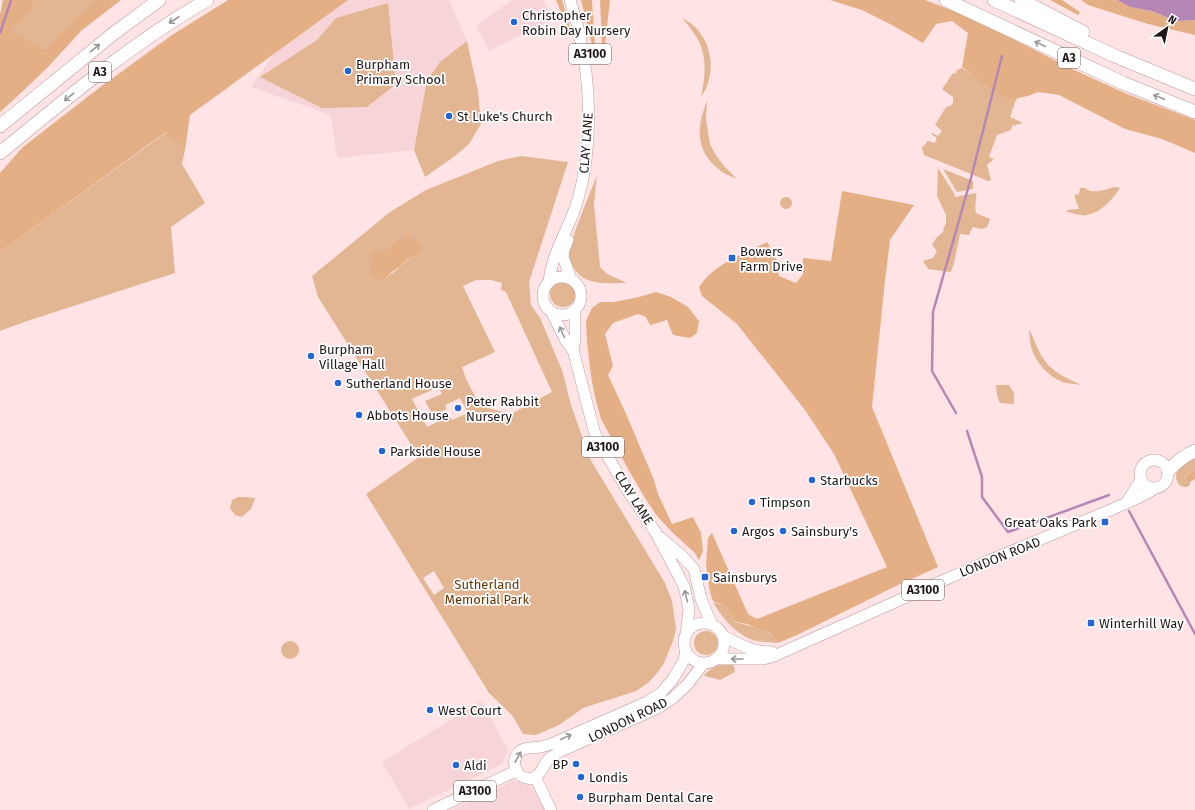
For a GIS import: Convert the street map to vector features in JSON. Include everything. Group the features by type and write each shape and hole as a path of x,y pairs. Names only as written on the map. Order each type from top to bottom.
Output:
{"highway":[{"name":"A3","path":"0,126 113,34 160,0"},
{"name":"A3","path":"0,154 110,64 150,36 207,0"},
{"name":"A3","path":"946,0 1123,83 1195,112"},
{"name":"A3","path":"994,0 1115,56 1195,89"},
{"path":"1021,0 1180,83"},
{"path":"1168,471 1178,460 1195,451"}],"main road":[{"name":"CLAY LANE","path":"570,0 579,32 585,67 588,105 586,169 578,200 556,250 550,270 549,282 543,291 544,304 552,313 566,341 573,350 596,434 626,488 656,533 684,586 690,609 686,635"},
{"name":"CLAY LANE","path":"573,350 575,340 575,310 580,300 580,290 576,283 571,279 563,257 564,250 586,195 593,155 595,123 592,64 577,0"},
{"path":"549,282 554,278 559,277 571,279"},
{"path":"552,313 567,315 575,310"},
{"path":"1148,461 1160,461 1168,471 1168,479 1160,488 1154,489 1148,487 1141,480 1141,468 1144,463 1148,461"},
{"path":"1126,503 1141,480"},
{"name":"LONDON ROAD","path":"535,777 539,774 549,759 561,751 658,708 673,698 687,685 704,662 716,659 763,659 774,656 962,573 1055,535 1140,497 1154,489"},
{"name":"CLAY LANE","path":"656,533 694,569 702,599 712,625"},
{"path":"686,635 694,626 700,623 712,625"},
{"name":"LONDON ROAD","path":"712,625 717,627 723,636 750,649 772,652 785,650"},
{"name":"LONDON ROAD","path":"516,771 514,763 517,755 522,750 543,747 556,742 647,702 666,689 684,660 686,651 686,635"},
{"path":"716,659 721,654 723,648 723,636"},
{"path":"686,651 693,659 704,662"},
{"path":"530,749 539,752 542,756 544,765"},
{"path":"516,771 524,778 535,777 551,810"},
{"name":"A3100","path":"433,810 516,771"}],"shaded area":[{"path":"3,0 33,0 32,10 9,30 45,51 95,0 121,0 81,31 48,67 0,112 0,16"},
{"path":"228,0 348,0 190,115 185,150 166,132 0,252 0,173 23,147 99,88 172,35"},
{"name":"Burpham Primary School","path":"348,0 449,0 467,41 449,55 427,80 414,150 337,158 331,115 251,87 274,54"},
{"name":"Christopher Robin Day Nursery","path":"512,0 543,0 553,19 489,51 476,26"},
{"path":"556,0 562,0 571,31 569,30"},
{"path":"581,0 592,0 596,61"},
{"path":"600,0 610,0 603,63"},
{"path":"830,0 925,0 956,12 1070,68 1127,94 1195,120 1195,153 1162,139 1125,129 1059,95 1038,92 1028,96 1008,100 962,67 968,33 952,21 936,24 923,43 862,10"},
{"path":"1050,0 1062,0 1080,12 1078,15"},
{"path":"1081,0 1117,0 1130,7 1152,11 1173,20 1195,20 1195,35 1148,24 1088,5"},
{"path":"1117,0 1195,0 1195,20 1173,20 1152,11 1130,7"},
{"path":"842,191 914,205 890,240 872,407 938,567 778,643 770,633 747,624 731,621 734,616 725,606 713,601 710,592 706,565 708,538 712,533 748,614 757,619 887,567 834,454 805,410 737,324 702,296 699,287 713,272 730,260 767,242 775,255 779,276 796,283 803,274 803,258 831,261"},
{"path":"407,236 416,240 419,247 419,252 406,260 384,280 376,278 370,274 369,268 371,256 375,251 384,252"},
{"path":"656,292 671,297 688,307 699,321 697,333 690,338 673,335 667,320 650,325 646,317 638,314 613,323 605,334 613,366 608,375 627,416 654,480 658,494 672,524 693,517 701,533 703,551 699,560 695,553 657,516 645,498 601,419 591,376 586,321 592,308 600,302 614,302"},
{"path":"1195,470 1195,479 1190,482 1185,479 1191,472"},
{"path":"481,701 508,749 502,764 409,809 382,762"},
{"path":"513,781 528,785 533,789 545,810 451,810"}],"green space":[{"path":"3,0 106,0 0,104 0,14"},
{"path":"388,3 396,84 367,107 322,108 260,77 317,40 336,18"},
{"path":"682,18 697,29 703,37 710,54 710,73 707,86 701,97 704,74 704,56 696,37"},
{"path":"467,41 478,91 481,124 469,144 455,156 425,177 414,150 427,80 440,62"},
{"path":"962,68 992,86 1021,93 1016,100 1010,117 1023,123 1012,126 1011,130 997,135 989,157 994,159 987,165 991,180 988,181 924,155 922,148 928,141 935,143 937,138 931,134 932,133 938,136 942,131 935,125 946,107 953,103 953,97 942,89 953,73 955,74 957,70"},
{"path":"707,101 706,119 710,144 724,166 737,179 718,169 709,160 701,145 701,119"},
{"path":"167,132 185,150 182,164 205,203 171,227 175,273 0,331 0,252"},
{"name":"Sutherland Memorial Park","path":"521,156 568,162 529,282 531,305 540,318 562,370 571,405 590,459 665,583 672,601 676,629 664,663 648,683 636,691 583,708 559,725 536,735 523,734 512,715 489,693 366,494 419,457 318,297 312,276 390,212 426,190 498,161","holes":["375,251 413,257 407,261 384,280","476,280 491,280 502,283 501,290 506,292 552,392 511,414 480,406 466,379 462,367 495,352 463,286","438,387 442,394 425,401 433,415 447,409 445,405 460,398 468,413 452,420 449,416 427,427 412,399","434,571 444,588 434,595 423,578"]},
{"path":"938,168 955,197 976,193 976,213 990,219 987,227 982,229 973,227 970,235 960,234 951,272 928,269 923,261 933,258 937,251 932,245 937,237 943,232 946,224 946,215 937,196"},
{"path":"943,169 973,181 973,189 957,192"},
{"path":"597,175 594,205 600,267 607,274 627,283 604,283 587,280 574,268 569,257 569,251 580,217"},
{"path":"1115,187 1120,188 1110,201 1097,212 1079,215 1067,212 1067,210 1079,209 1074,195 1079,194 1080,188 1095,191"},
{"path":"786,197 790,199 792,203 790,207 786,209 782,207 780,203 782,199"},
{"path":"563,281 572,285 576,294 572,303 563,307 554,303 550,294 554,285"},
{"path":"1029,329 1046,363 1055,371 1082,385 1059,381 1047,373 1034,355"},
{"path":"996,385 1009,385 1014,393 1014,404 1000,403"},
{"path":"1195,457 1195,470 1185,478 1190,482 1190,485 1187,487 1181,486 1176,477 1178,469"},
{"path":"238,497 255,498 251,509 242,517 235,515 230,508 232,500"},
{"path":"713,602 725,606 734,616 731,621 756,627 765,631 772,635 778,643 756,641 742,635 731,626"},
{"path":"706,631 714,635 718,643 714,651 706,655 698,651 694,643 698,635"},
{"path":"290,641 294,642 298,646 298,654 294,658 290,659 286,658 282,654 281,650 282,646 286,642"},
{"path":"728,662 733,663 735,672 720,680 704,675 712,668"}],"waterway":[{"path":"0,33 11,0"},
{"path":"956,413 932,371 933,312 971,178 1002,56"},
{"path":"967,431 982,477 982,497 1008,532 1109,495"},
{"path":"1129,511 1195,634"}],"place":[{"name":"Christopher Robin Day Nursery","path":"514,22"},
{"name":"Burpham Primary School","path":"348,71"},
{"name":"St Luke's Church","path":"449,116"},
{"name":"Bowers Farm Drive","path":"732,258"},
{"name":"Burpham Village Hall","path":"311,356"},
{"name":"Sutherland House","path":"338,383"},
{"name":"Peter Rabbit Nursery","path":"458,408"},
{"name":"Abbots House","path":"359,415"},
{"name":"Parkside House","path":"382,451"},
{"name":"Starbucks","path":"812,480"},
{"name":"Timpson","path":"752,502"},
{"name":"Great Oaks Park","path":"1105,522"},
{"name":"Argos","path":"734,531"},
{"name":"Sainsbury's","path":"783,531"},
{"name":"Sainsburys","path":"705,577"},
{"name":"Winterhill Way","path":"1091,623"},
{"name":"West Court","path":"430,710"},
{"name":"BP","path":"576,764"},
{"name":"Aldi","path":"456,765"},
{"name":"Londis","path":"581,777"},
{"name":"Burpham Dental Care","path":"580,797"}]}
